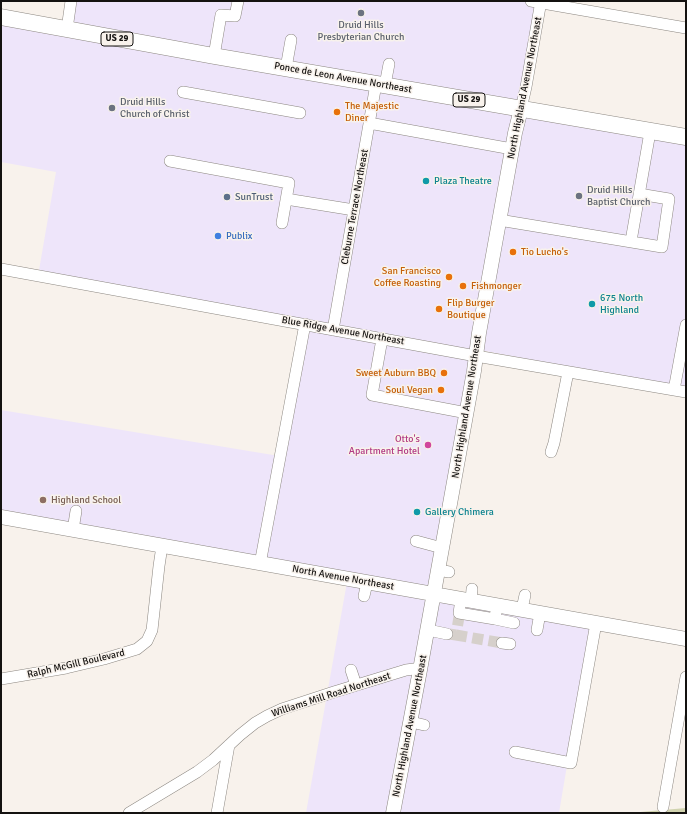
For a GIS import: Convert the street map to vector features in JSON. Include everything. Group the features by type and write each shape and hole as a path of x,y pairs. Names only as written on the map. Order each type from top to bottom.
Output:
{"highway":[{"name":"Ponce de Leon Avenue Northeast","path":"1,17 214,56 686,137"}],"main road":[{"name":"North Highland Avenue Northeast","path":"394,813 417,724 420,670 434,594 444,571 442,548 467,413 479,333 499,220 521,109"},
{"name":"North Avenue Northeast","path":"1,517 260,564 365,589 434,594 464,604 497,605 686,639"}],"street":[{"path":"67,29 71,1"},
{"path":"214,56 221,15 236,16 238,1"},
{"path":"538,2 686,28"},
{"name":"North Highland Avenue Northeast","path":"521,109 526,87 538,2"},
{"path":"286,68 291,40"},
{"name":"Cleburne Terrace Northeast","path":"334,330 369,123 380,85 389,64"},
{"path":"183,92 300,113"},
{"path":"369,123 512,149"},
{"path":"631,241 650,132"},
{"path":"170,161 289,183 282,223"},
{"path":"499,220 662,247 669,199 639,194"},
{"path":"286,199 354,210"},
{"name":"Blue Ridge Avenue Northeast","path":"1,269 476,356 686,392"},
{"path":"260,564 305,324"},
{"path":"674,390 686,325"},
{"path":"382,338 372,395 467,413"},
{"path":"551,452 568,372"},
{"path":"72,530 76,511"},
{"path":"416,541 442,548"},
{"name":"Ralph McGill Boulevard","path":"1,679 66,668 104,659 137,649 147,641 152,630 158,566 162,546"},
{"path":"464,604 495,619 514,625 525,595"},
{"path":"495,619 497,605"},
{"path":"537,630 540,613"},
{"path":"515,752 571,763 596,623"},
{"path":"428,630 447,634"},
{"path":"351,670 356,685"},
{"name":"Williams Mill Road Northeast","path":"129,813 197,772 213,760 240,735 267,716 282,709 356,685 406,670 420,670"},
{"path":"663,807 686,677"},
{"path":"217,813 229,745"}],"shaded area":[{"path":"71,1 541,1 521,109 686,137 686,389 480,350 440,595 591,622 559,813 306,813 347,582 1,517 1,410 279,456 302,326 38,276 56,172 1,162 1,17 67,32"}],"green space":[{"path":"686,808 686,813 629,813"}],"tunnel":[{"path":"449,634 456,635 459,617"},
{"path":"456,635 502,643"}],"place":[{"name":"Druid Hills Presbyterian Church","path":"361,13"},
{"name":"Druid Hills Church of Christ","path":"112,108"},
{"name":"The Majestic Diner","path":"337,112"},
{"name":"Plaza Theatre","path":"426,181"},
{"name":"Druid Hills Baptist Church","path":"579,196"},
{"name":"SunTrust","path":"227,197"},
{"name":"Publix","path":"218,236"},
{"name":"Tio Lucho's","path":"513,252"},
{"name":"San Francisco Coffee Roasting","path":"449,277"},
{"name":"Fishmonger","path":"463,286"},
{"name":"675 North Highland","path":"592,304"},
{"name":"Flip Burger Boutique","path":"439,309"},
{"name":"Sweet Auburn BBQ","path":"444,373"},
{"name":"Soul Vegan","path":"441,390"},
{"name":"Otto's Apartment Hotel","path":"428,445"},
{"name":"Highland School","path":"43,500"},
{"name":"Gallery Chimera","path":"417,512"}]}
